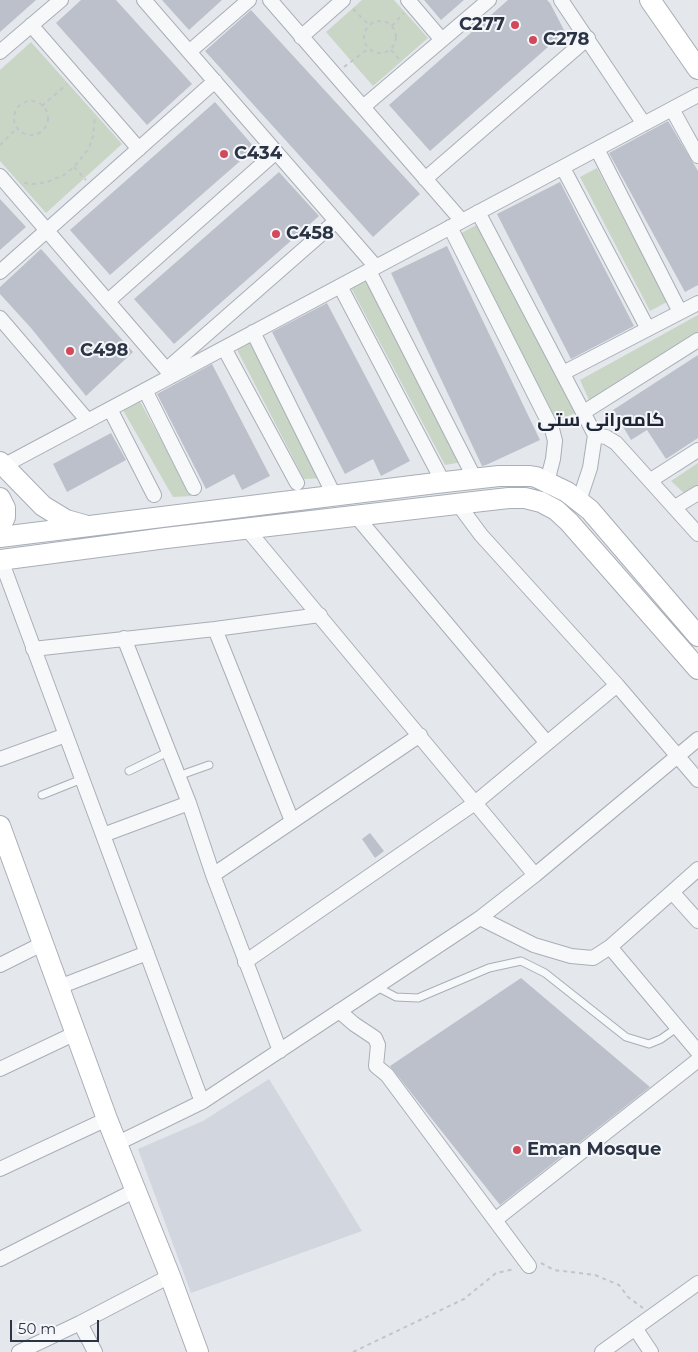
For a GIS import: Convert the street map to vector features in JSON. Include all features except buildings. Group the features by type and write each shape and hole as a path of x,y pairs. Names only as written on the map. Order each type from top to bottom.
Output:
{"main road":[{"path":"650,0 698,69"},
{"path":"2,464 30,495 54,514 78,525 93,526"},
{"path":"0,537 443,482 530,476 567,492 594,515 698,636"},
{"path":"0,498 5,508 5,517 0,526"},
{"path":"0,560 166,538 508,498 525,498 542,502 556,510 583,536 698,670"},
{"path":"163,517 166,538"},
{"path":"0,826 107,1119 170,1276 198,1352"}],"street":[{"path":"0,52 60,0"},
{"path":"144,0 336,221 372,269 475,479"},
{"path":"189,52 249,0"},
{"path":"270,0 425,179 456,224 552,430 555,442 553,458 546,482"},
{"path":"363,107 489,0"},
{"path":"562,0 644,124"},
{"path":"410,2 442,40"},
{"path":"301,36 347,3"},
{"path":"31,26 139,149"},
{"path":"425,179 588,38"},
{"path":"0,272 215,82"},
{"path":"169,372 224,348 698,95"},
{"path":"672,109 698,156"},
{"path":"597,149 680,312"},
{"path":"108,301 276,152"},
{"path":"563,168 648,329"},
{"path":"2,178 169,372"},
{"path":"478,212 595,434 590,468 579,501"},
{"path":"2,464 145,390 169,372 336,221"},
{"path":"340,286 443,482"},
{"path":"563,373 698,302"},
{"path":"0,318 88,420"},
{"path":"253,332 334,495"},
{"path":"584,412 698,340"},
{"path":"224,348 297,483"},
{"path":"145,390 194,488"},
{"path":"110,408 154,495"},
{"path":"595,434 606,437 616,443 698,534"},
{"path":"651,480 698,450"},
{"path":"675,507 698,493"},
{"path":"458,504 481,535 617,685 698,780"},
{"path":"356,516 547,743"},
{"path":"247,529 535,875"},
{"path":"0,560 202,1102"},
{"path":"33,649 215,630 320,616"},
{"path":"215,630 292,821"},
{"path":"124,638 178,776 245,962 280,1051"},
{"path":"245,962 475,803 617,685"},
{"path":"0,759 66,735"},
{"path":"213,875 420,735"},
{"path":"118,1143 202,1102 480,918 535,875 698,739"},
{"path":"103,835 188,804"},
{"path":"480,918 534,945 572,956 593,958 610,947 698,869"},
{"path":"672,892 698,921"},
{"path":"0,965 44,943"},
{"path":"610,947 698,1052"},
{"path":"59,987 147,953"},
{"path":"339,1010 354,1024 375,1038 378,1045 376,1066 387,1075 529,1266"},
{"path":"0,1069 76,1033"},
{"path":"495,1220 698,1060"},
{"path":"0,1169 107,1119"},
{"path":"0,1259 136,1190"},
{"path":"19,1352 80,1323 170,1276"},
{"path":"602,1352 698,1283"},
{"path":"80,1323 95,1352"},
{"path":"635,1328 652,1352"}],"lane":[{"path":"129,771 168,752"},
{"path":"178,776 209,765"},
{"path":"42,795 82,778"},
{"path":"375,986 396,997 418,998 489,968 521,961 545,973 626,1037 649,1044 661,1039 678,1027"}],"path":[{"path":"392,26 410,2"},
{"path":"347,3 369,25"},
{"path":"383,21 392,26 396,41 391,50 380,54 374,53 363,41 363,35 369,25 383,21"},
{"path":"334,74 368,48"},
{"path":"42,106 76,76"},
{"path":"28,102 42,106 48,121 42,131 38,134 26,135 17,128 14,118 18,107 28,102"},
{"path":"2,178 43,183 64,174 74,167 91,143 94,121 100,104"},
{"path":"0,145 17,128"},
{"path":"74,167 94,189"},
{"path":"354,1352 464,1299 496,1273 540,1263 554,1270 595,1275 619,1285 628,1297 653,1315"}],"shaded area":[{"path":"269,1079 362,1231 191,1293 138,1149 203,1121"}],"green space":[{"path":"362,0 394,0 428,38 373,86 326,32"},
{"path":"31,42 122,144 46,213 0,161 0,70"},
{"path":"597,168 667,302 650,311 580,177"},
{"path":"478,224 575,413 557,421 458,235"},
{"path":"366,276 463,462 445,465 349,284"},
{"path":"698,315 698,335 589,400 580,380"},
{"path":"250,335 327,478 304,479 234,344"},
{"path":"137,396 192,496 173,497 120,405"},
{"path":"698,463 698,487 686,495 671,481"}],"place":[{"name":"C277","path":"515,25"},
{"name":"C278","path":"533,40"},
{"name":"C434","path":"224,154"},
{"name":"C458","path":"276,234"},
{"name":"C498","path":"70,351"},
{"name":"Eman Mosque","path":"517,1150"}],"district":[{"name":"كامه‌رانی ستی","path":"601,420"}]}
